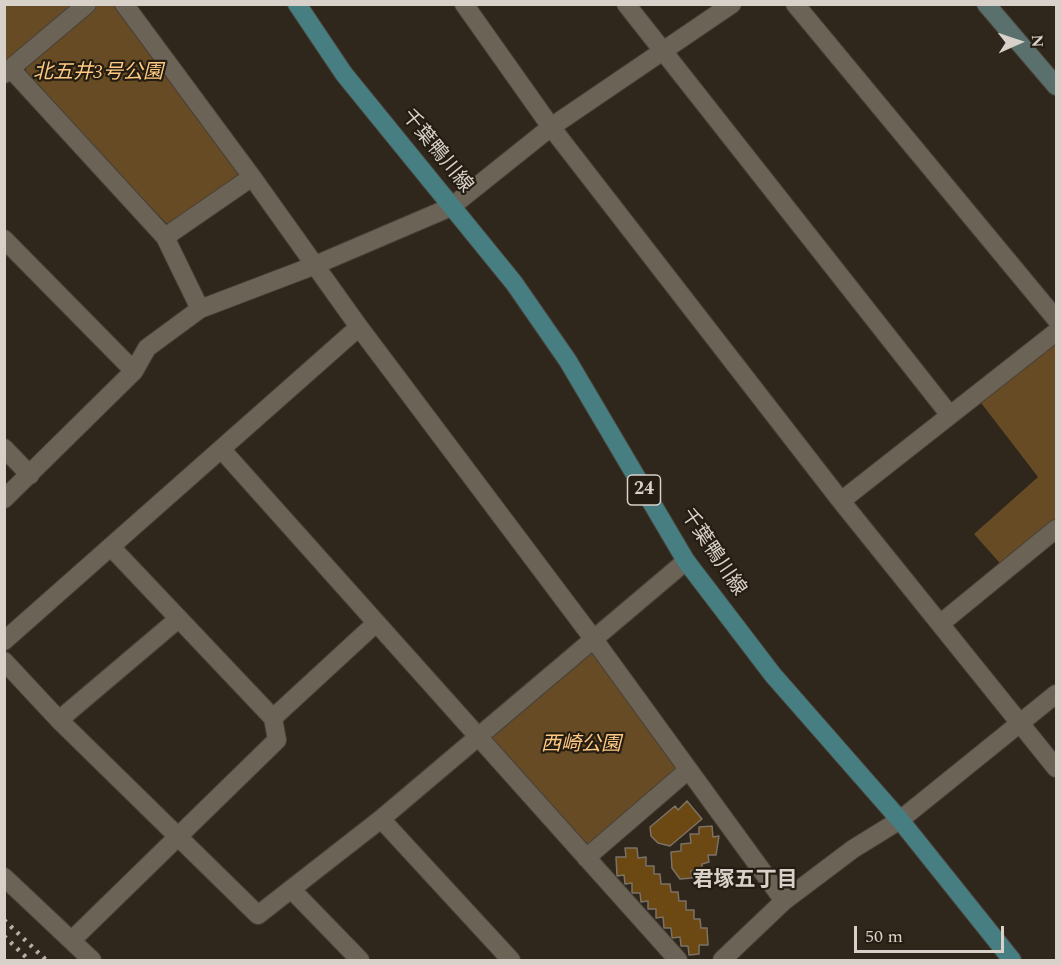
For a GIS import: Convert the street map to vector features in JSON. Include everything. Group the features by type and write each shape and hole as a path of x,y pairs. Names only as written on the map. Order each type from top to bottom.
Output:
{"main road":[{"name":"千葉鴨川線","path":"297,4 344,74 514,282 568,361 686,561 773,675 900,820 1012,960"}],"street":[{"path":"87,4 8,72 165,237 200,309"},
{"path":"124,4 252,177 313,266 595,641 784,902"},
{"path":"464,4 551,127 841,501 1056,768"},
{"path":"626,4 949,414"},
{"path":"4,498 134,371 147,348 200,309 313,266 451,207 551,127 732,4"},
{"path":"795,4 1056,319"},
{"path":"986,4 1056,86"},
{"path":"165,237 252,177"},
{"path":"4,239 134,371"},
{"path":"4,641 359,327"},
{"path":"841,501 1056,332"},
{"path":"4,448 30,475"},
{"path":"222,450 375,624 678,960"},
{"path":"940,624 1056,529"},
{"path":"72,940 178,834 277,740 273,718 177,620 111,547"},
{"path":"4,662 59,720 178,834 258,915 381,819 595,641 686,561"},
{"path":"59,720 177,620"},
{"path":"273,718 375,624"},
{"path":"722,960 784,902 854,849 900,820 1056,694"},
{"path":"586,858 687,771"},
{"path":"381,819 511,960"},
{"path":"4,877 92,960"},
{"path":"292,890 360,960"}],"green space":[{"path":"5,5 74,5 5,63"},
{"name":"北五井3号公園","path":"97,5 113,5 238,169 237,179 174,224 166,223 26,77 26,63"},
{"path":"1056,332 1056,529 1006,570 974,534 1038,477 975,395"},
{"name":"西崎公園","path":"595,641 687,771 586,858 477,738"}],"building":[{"path":"687,801 702,819 670,846 658,843 651,836 650,827 675,806 678,810"},
{"path":"712,826 713,837 719,836 716,855 708,855 709,862 702,864 702,871 691,871 692,878 680,879 672,868 671,852 681,851 681,844 691,843 690,834 699,834 699,827"},
{"path":"625,848 637,848 638,858 646,857 646,866 654,866 654,874 660,874 661,884 670,884 671,892 678,892 679,901 686,901 686,910 694,910 694,919 700,919 701,928 707,928 708,945 699,945 699,954 689,955 688,946 681,946 680,937 672,938 671,928 664,928 663,917 656,918 656,909 648,909 648,901 641,902 640,893 632,893 632,883 625,884 624,875 617,876 616,857 626,857"}],"railway":[{"path":"4,920 46,960"},
{"path":"4,936 29,960"}],"district":[{"name":"君塚五丁目","path":"745,882"}]}
